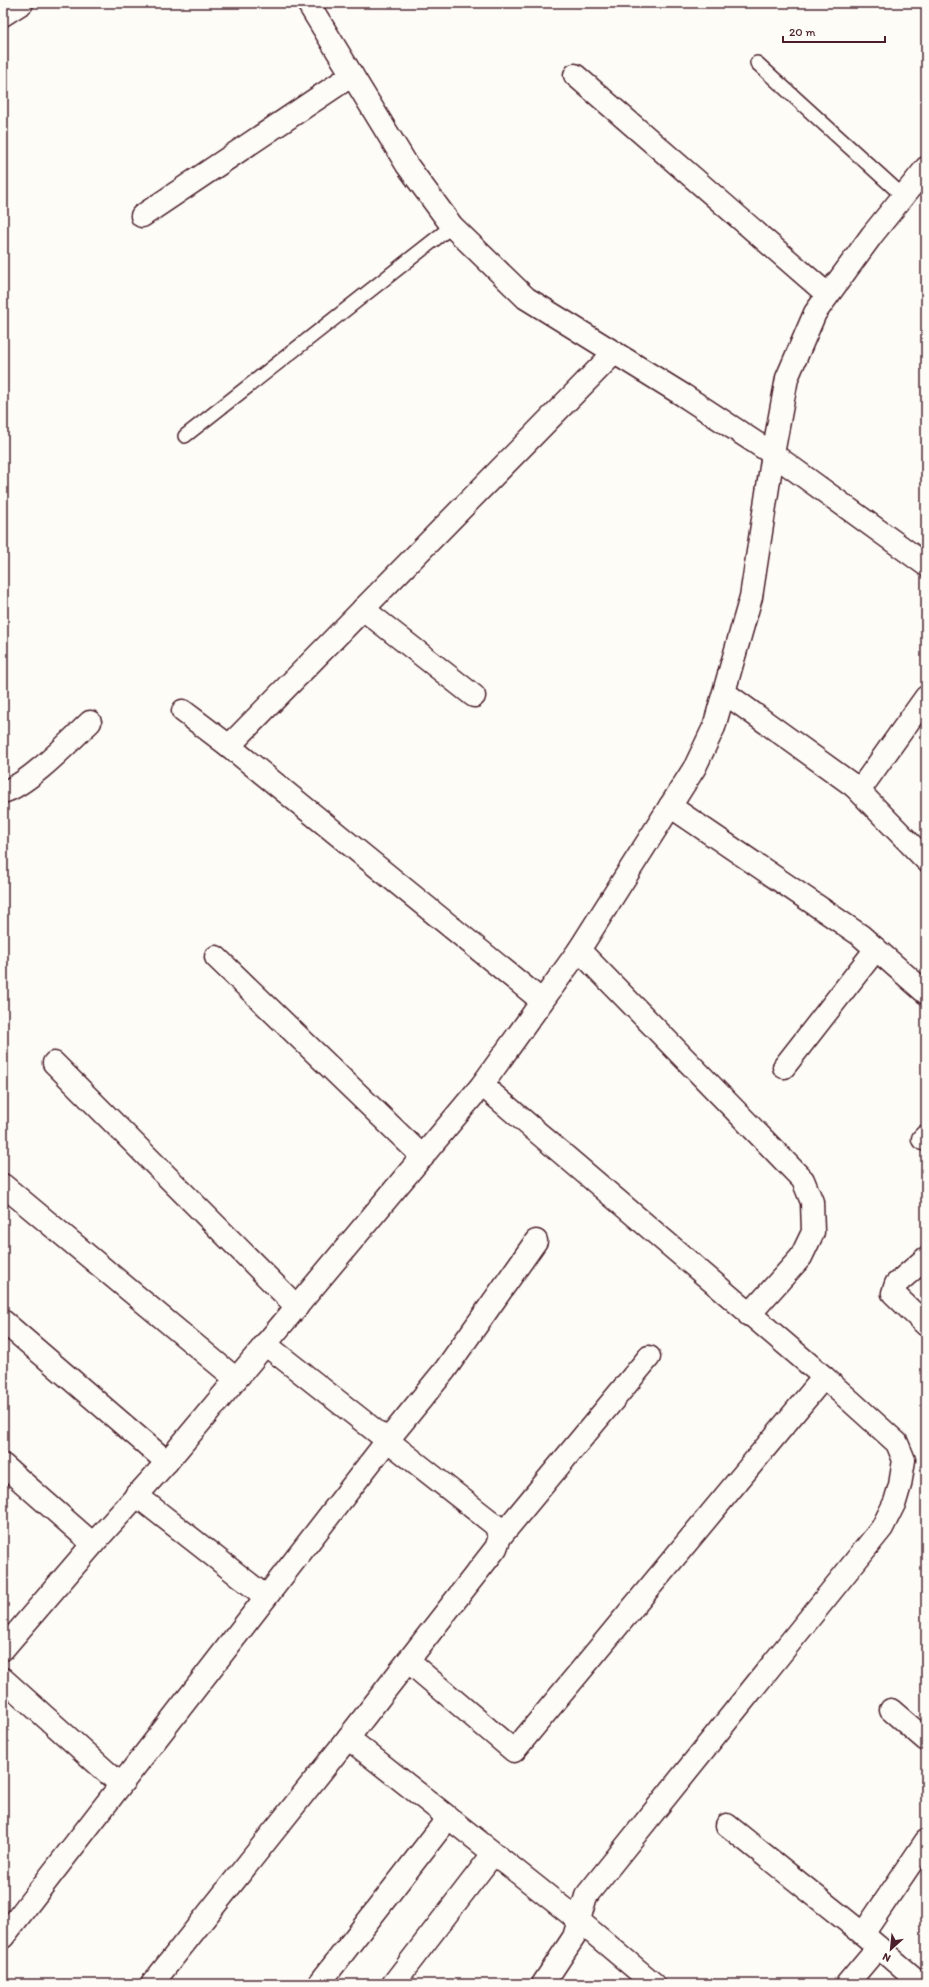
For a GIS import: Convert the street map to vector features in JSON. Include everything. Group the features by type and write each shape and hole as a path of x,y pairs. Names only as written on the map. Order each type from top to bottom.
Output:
{"street":[{"path":"3,15 22,3"},
{"path":"308,3 407,165 452,226 526,298 773,454 926,565"},
{"path":"575,74 828,295"},
{"path":"142,216 352,75"},
{"path":"3,1649 93,1544 167,1462 423,1157 482,1084 579,950 695,767 714,727 725,694 751,597 773,454 787,378 815,313 872,235 926,168"},
{"path":"229,746 614,353"},
{"path":"363,609 474,696"},
{"path":"725,694 854,786 926,860"},
{"path":"854,786 864,784 926,697"},
{"path":"183,711 229,746 542,1001"},
{"path":"3,792 10,790 43,767 90,722"},
{"path":"670,806 860,935 926,993"},
{"path":"784,1067 876,949"},
{"path":"579,950 803,1180 812,1202 813,1232 801,1257 749,1315"},
{"path":"216,957 423,1157"},
{"path":"54,1064 297,1307"},
{"path":"482,1084 749,1315 824,1377 897,1443 904,1460 900,1485 895,1502 882,1528 586,1896 574,1937 543,1984"},
{"path":"3,1185 236,1379"},
{"path":"3,1937 387,1441 445,1370 536,1241"},
{"path":"926,1258 896,1284 893,1293 926,1325"},
{"path":"3,1321 167,1462"},
{"path":"265,1344 387,1441 496,1524 500,1537"},
{"path":"152,1984 348,1738 496,1548 500,1537 649,1357"},
{"path":"408,1661 514,1751 824,1377"},
{"path":"3,1465 93,1544"},
{"path":"136,1495 266,1597"},
{"path":"3,1679 120,1784"},
{"path":"891,1710 926,1740"},
{"path":"348,1738 578,1920 654,1984"},
{"path":"319,1984 448,1818"},
{"path":"727,1825 921,1984"},
{"path":"847,1984 926,1841"},
{"path":"393,1984 494,1854"}],"lane":[{"path":"757,63 903,196"},
{"path":"185,436 452,226"}]}
